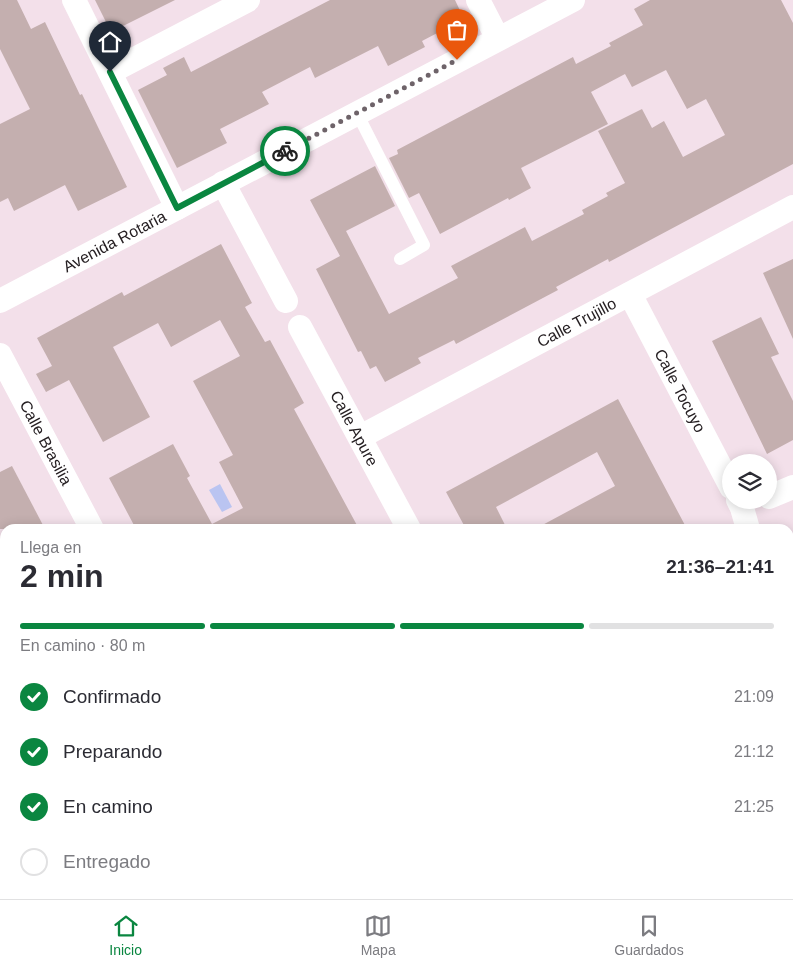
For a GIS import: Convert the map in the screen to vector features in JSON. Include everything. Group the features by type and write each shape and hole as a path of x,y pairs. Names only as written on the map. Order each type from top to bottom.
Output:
{"street":[{"path":"74,0 177,208"},
{"path":"110,72 248,0"},
{"path":"478,0 498,39"},
{"name":"Avenida Rotaria","path":"0,301 573,0"},
{"path":"223,184 286,301"},
{"name":"Calle Trujillo","path":"360,437 793,207"},
{"name":"Calle Tocuyo","path":"630,294 722,471"},
{"name":"Calle Apure","path":"300,327 406,524"},
{"name":"Calle Brasilia","path":"0,355 89,524"},
{"path":"777,494 793,487"}],"lane":[{"path":"357,113 424,246 400,259"}],"water":[{"path":"220,484 232,507 222,512 209,490"}],"building":[{"path":"0,0 17,0 31,29 45,22 127,187 78,211 65,185 14,211 8,198 0,202 0,124 30,109 0,49"},
{"path":"95,0 175,0 111,32"},
{"path":"330,0 455,0 464,19 422,41 425,47 388,66 378,46 315,78 310,67 262,92 269,104 220,129 227,143 177,168 138,90 167,75 163,68 184,57 191,72"},
{"path":"650,0 781,0 793,23 793,164 609,262 608,259 556,287 558,290 456,344 454,340 418,358 421,363 385,382 376,366 370,369 361,351 358,352 316,269 340,256 310,200 375,166 395,206 346,231 389,314 458,278 451,266 525,227 532,241 584,214 582,210 608,196 606,193 625,183 598,131 642,109 652,128 664,121 683,157 725,135 706,99 687,109 666,70 632,87 625,74 591,92 608,124 521,168 531,188 440,234 419,193 409,198 389,158 398,154 397,150 573,57 576,64 611,46 609,43 643,25 634,9"},
{"path":"221,244 252,303 245,307 265,342 270,340 304,403 294,409 356,524 212,524 243,508 219,462 233,455 193,381 240,356 220,320 171,347 158,323 113,347 150,417 103,442 69,380 46,392 36,374 52,366 37,338 122,292 124,296"},
{"path":"793,259 793,339 763,273"},
{"path":"761,317 779,354 771,357 793,401 793,440 767,454 712,341"},
{"path":"618,399 684,524 544,524 615,486 597,452 496,507 504,524 463,524 446,492"},
{"path":"173,444 190,476 187,478 212,524 133,524 109,478"},
{"path":"12,466 42,524 0,524 0,472"}],"way so far":[{"path":"285,151 457,60"}],"route":[{"path":"110,72 177,208 285,151"}]}
